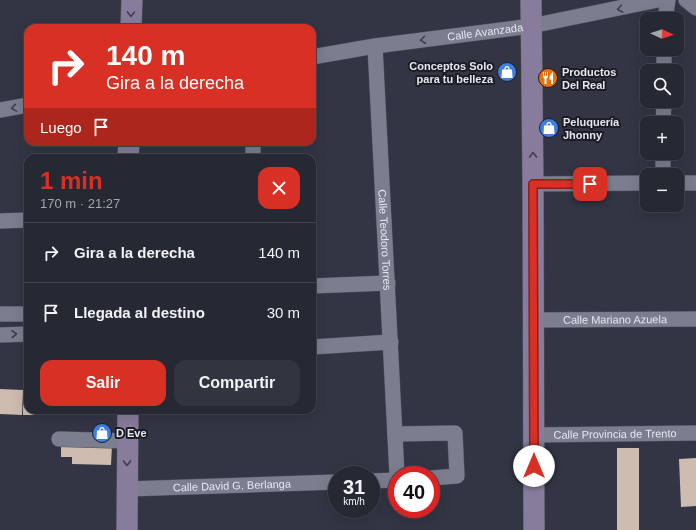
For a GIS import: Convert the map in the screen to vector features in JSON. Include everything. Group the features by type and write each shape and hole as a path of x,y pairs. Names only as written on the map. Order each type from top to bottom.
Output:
{"street":[{"path":"131,24 132,0"},
{"path":"531,0 534,530"},
{"name":"Calle Avanzada","path":"316,56 375,46 531,26 658,0"},
{"path":"665,12 668,0"},
{"path":"686,0 696,8"},
{"name":"Calle Teodoro Torres","path":"375,46 397,466"},
{"path":"0,110 24,107"},
{"path":"533,184 640,183"},
{"path":"684,183 696,183"},
{"path":"0,221 24,220"},
{"path":"316,286 388,283"},
{"path":"0,314 24,314"},
{"name":"Calle Mariano Azuela","path":"534,320 696,319"},
{"path":"0,335 24,334"},
{"path":"316,347 391,342"},
{"path":"127,530 128,414"},
{"path":"396,434 455,432 457,476 440,477"},
{"name":"Calle Provincia de Trento","path":"534,435 696,433"},
{"path":"59,439 127,441"},
{"name":"Calle David G. Berlanga","path":"127,489 328,482"}],"building":[{"path":"0,389 23,390 22,415 0,414"},
{"path":"23,390 24,414 53,414 53,415 23,415"},
{"path":"61,444 112,445 111,465 72,464 72,457 61,457"},
{"path":"617,448 639,448 639,530 617,530"},
{"path":"696,458 696,506 681,507 679,459"}],"place":[{"name":"Conceptos Solo para tu belleza","path":"507,72"},
{"name":"Productos Del Real","path":"548,78"},
{"name":"Peluquería Jhonny","path":"549,128"},
{"name":"D Eve","path":"102,433"}],"route":[{"path":"534,466 533,184 590,184"}]}
